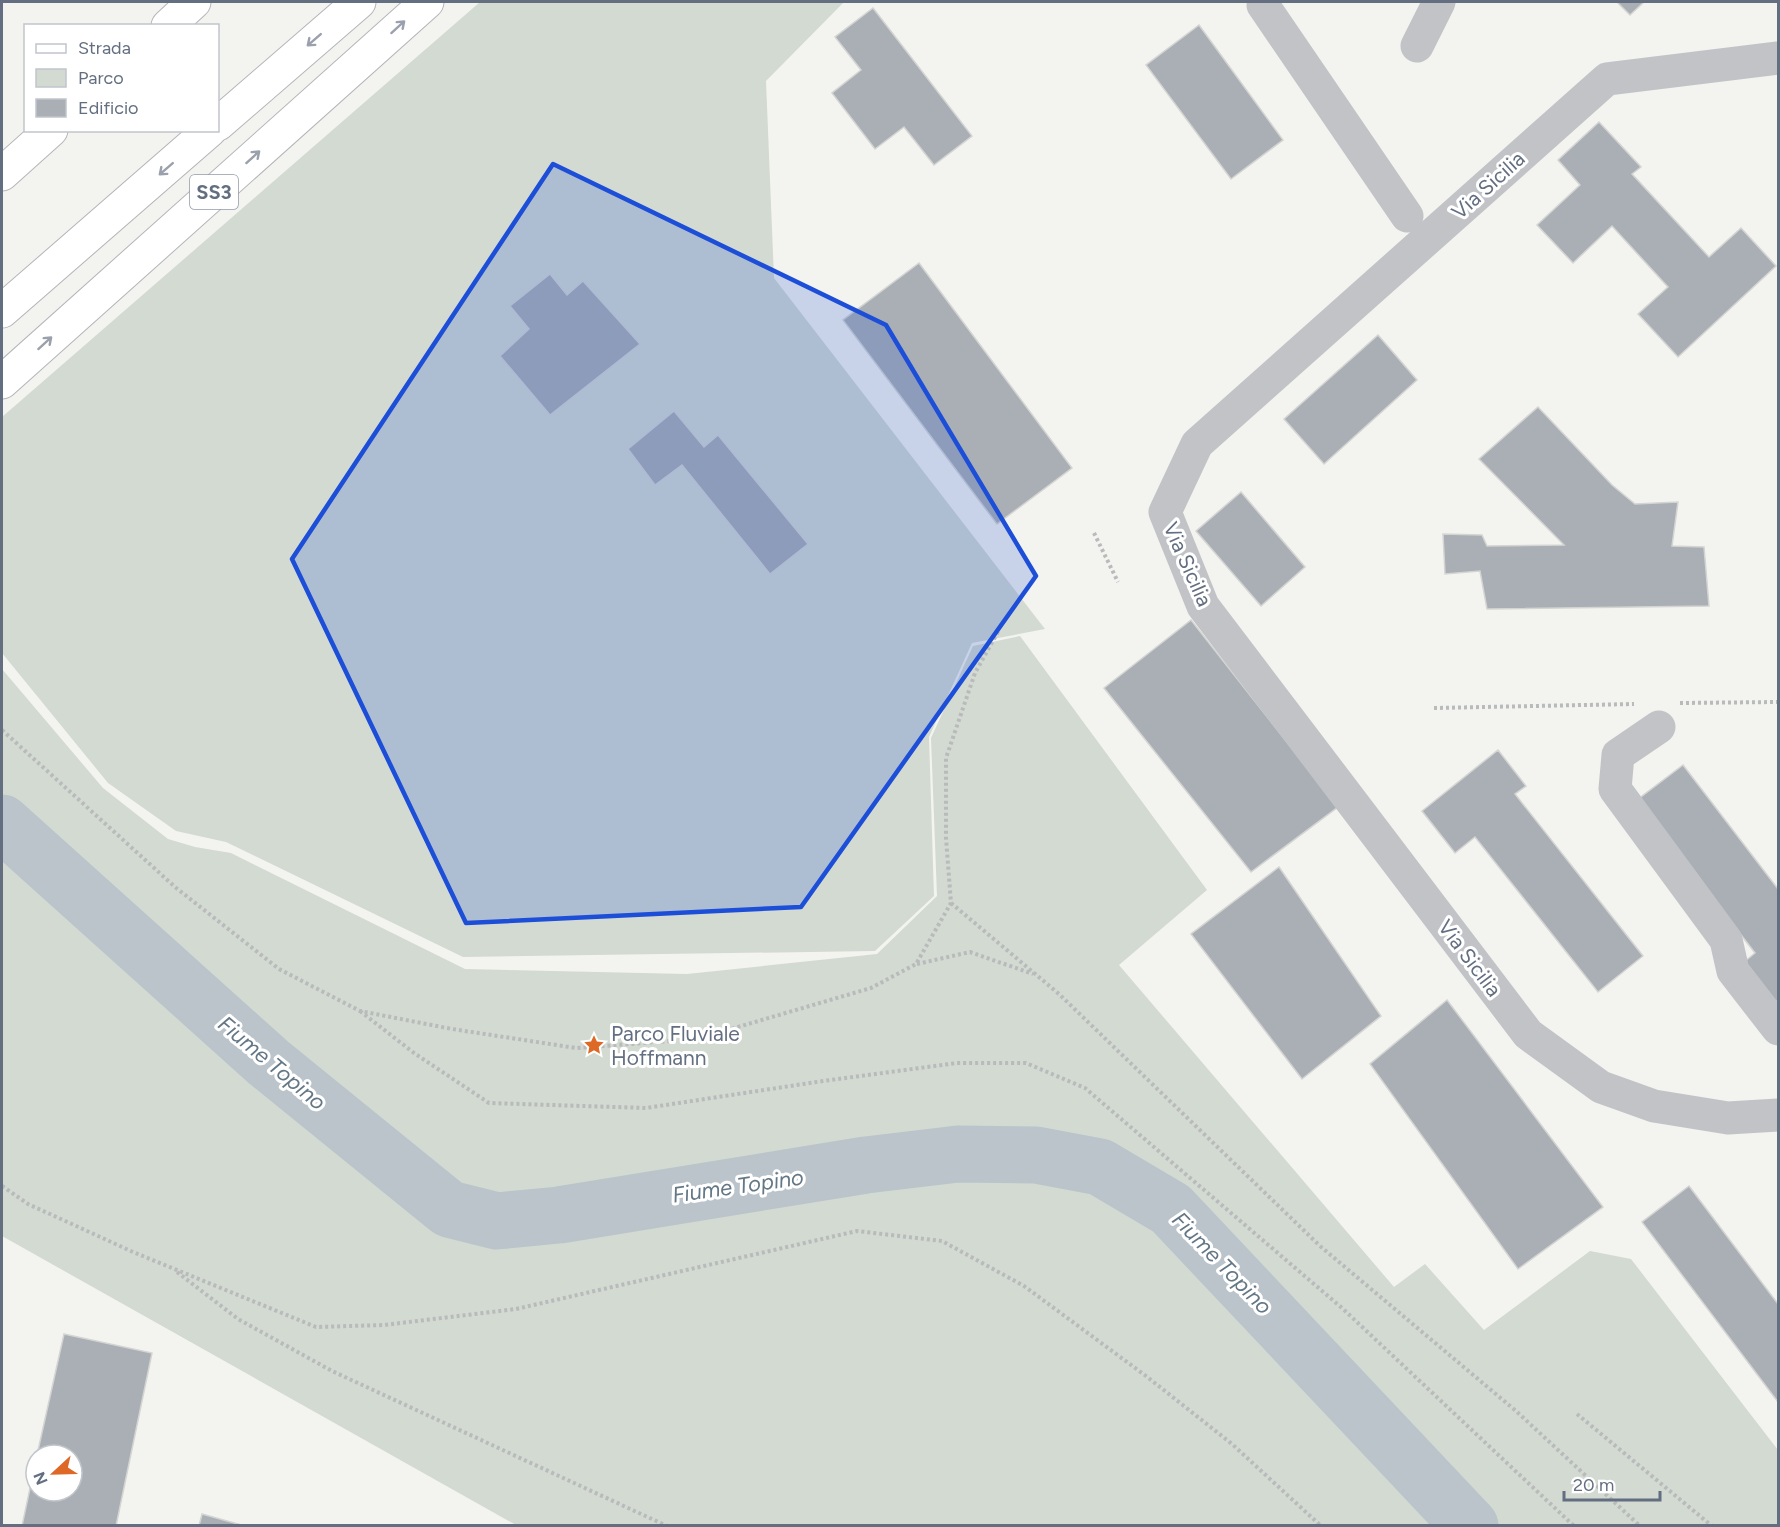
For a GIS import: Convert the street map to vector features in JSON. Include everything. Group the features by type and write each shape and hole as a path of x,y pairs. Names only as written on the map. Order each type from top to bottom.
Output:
{"main road":[{"path":"170,24 194,2"},
{"path":"219,123 358,2"},
{"name":"SS3","path":"2,382 427,2"},
{"path":"2,174 49,132"},
{"name":"SS3","path":"2,311 208,132"}],"street":[{"path":"1417,46 1439,2"},
{"path":"1263,5 1407,216"},
{"name":"Via Sicilia","path":"1779,58 1607,79 1197,444 1166,512 1203,606 1528,1034 1601,1087 1654,1107 1728,1118 1779,1114"},
{"path":"1658,712 1618,755 1615,789 1726,940 1733,971 1779,1029"}],"path":[{"path":"1094,533 1118,582"},
{"path":"916,964 951,903 946,838 946,758 975,673 999,630"},
{"path":"1434,708 1658,712 1777,702 1779,708"},
{"path":"2,730 175,887 279,969 360,1011 414,1053 489,1103 646,1108 823,1080 957,1063 1026,1063 1085,1088 1342,1308 1574,1526"},
{"path":"951,903 1059,994 1320,1246 1516,1412 1640,1526"},
{"path":"360,1011 452,1029 576,1048 697,1039 871,988 916,964 970,952 1038,976"},
{"path":"2,1186 28,1204 171,1268 316,1327 384,1324 516,1310 857,1231 942,1241 1024,1286 1146,1376 1232,1444 1321,1526"},
{"path":"171,1268 238,1319 332,1371 668,1526"},
{"path":"1577,1413 1713,1526"}],"highlighted area":[{"path":"553,164 886,325 1036,576 801,907 466,923 292,559"}],"green space":[{"path":"480,2 844,2 766,81 774,278 1045,629 972,643 929,737 934,896 875,951 463,957 226,842 176,831 108,783 2,653 2,417"},
{"name":"Parco Fluviale Hoffmann","path":"1020,636 1207,890 1119,965 1394,1287 1425,1264 1484,1330 1590,1251 1631,1259 1778,1450 1778,1525 516,1525 2,1236 2,669 103,788 168,839 195,847 231,853 465,969 687,974 877,954 937,896 931,738 973,646"}],"building":[{"path":"1617,2 1644,2 1630,15"},
{"path":"873,8 972,136 934,165 904,127 875,149 832,93 861,70 835,37"},
{"path":"1199,25 1283,140 1231,179 1146,65"},
{"path":"1599,122 1641,167 1632,174 1709,257 1741,228 1776,266 1678,357 1638,314 1668,287 1612,226 1573,263 1537,225 1580,185 1558,160"},
{"path":"919,263 1072,468 997,524 843,320"},
{"path":"550,274 567,295 583,281 640,344 550,415 500,356 529,329 510,306"},
{"path":"1378,335 1417,380 1324,464 1284,419"},
{"path":"1538,407 1612,485 1635,504 1678,502 1672,546 1704,547 1709,606 1487,609 1480,571 1445,574 1443,534 1482,535 1487,546 1564,545 1479,459"},
{"path":"674,411 704,447 718,435 808,544 770,574 682,465 655,485 628,449"},
{"path":"1241,492 1305,567 1261,606 1196,531"},
{"path":"1191,620 1338,807 1251,872 1104,688"},
{"path":"1498,750 1526,786 1515,794 1643,956 1598,992 1475,837 1455,853 1422,811"},
{"path":"1683,765 1778,889 1778,1000 1769,1007 1738,967 1755,953 1637,800"},
{"path":"1279,867 1381,1016 1302,1079 1191,934"},
{"path":"1447,1000 1603,1207 1518,1269 1370,1064"},
{"path":"1689,1186 1778,1304 1778,1402 1642,1222"},
{"path":"64,1334 152,1353 116,1526 22,1526 27,1503 84,1503 84,1443 40,1443"},
{"path":"202,1514 245,1526 199,1526"}],"waterway":[{"name":"Fiume Topino","path":"2,823 268,1062 449,1209 497,1221 559,1215 866,1165 958,1154 1036,1155 1100,1167 1171,1209 1470,1526"}],"place":[{"name":"Parco Fluviale Hoffmann","path":"594,1045"}]}
